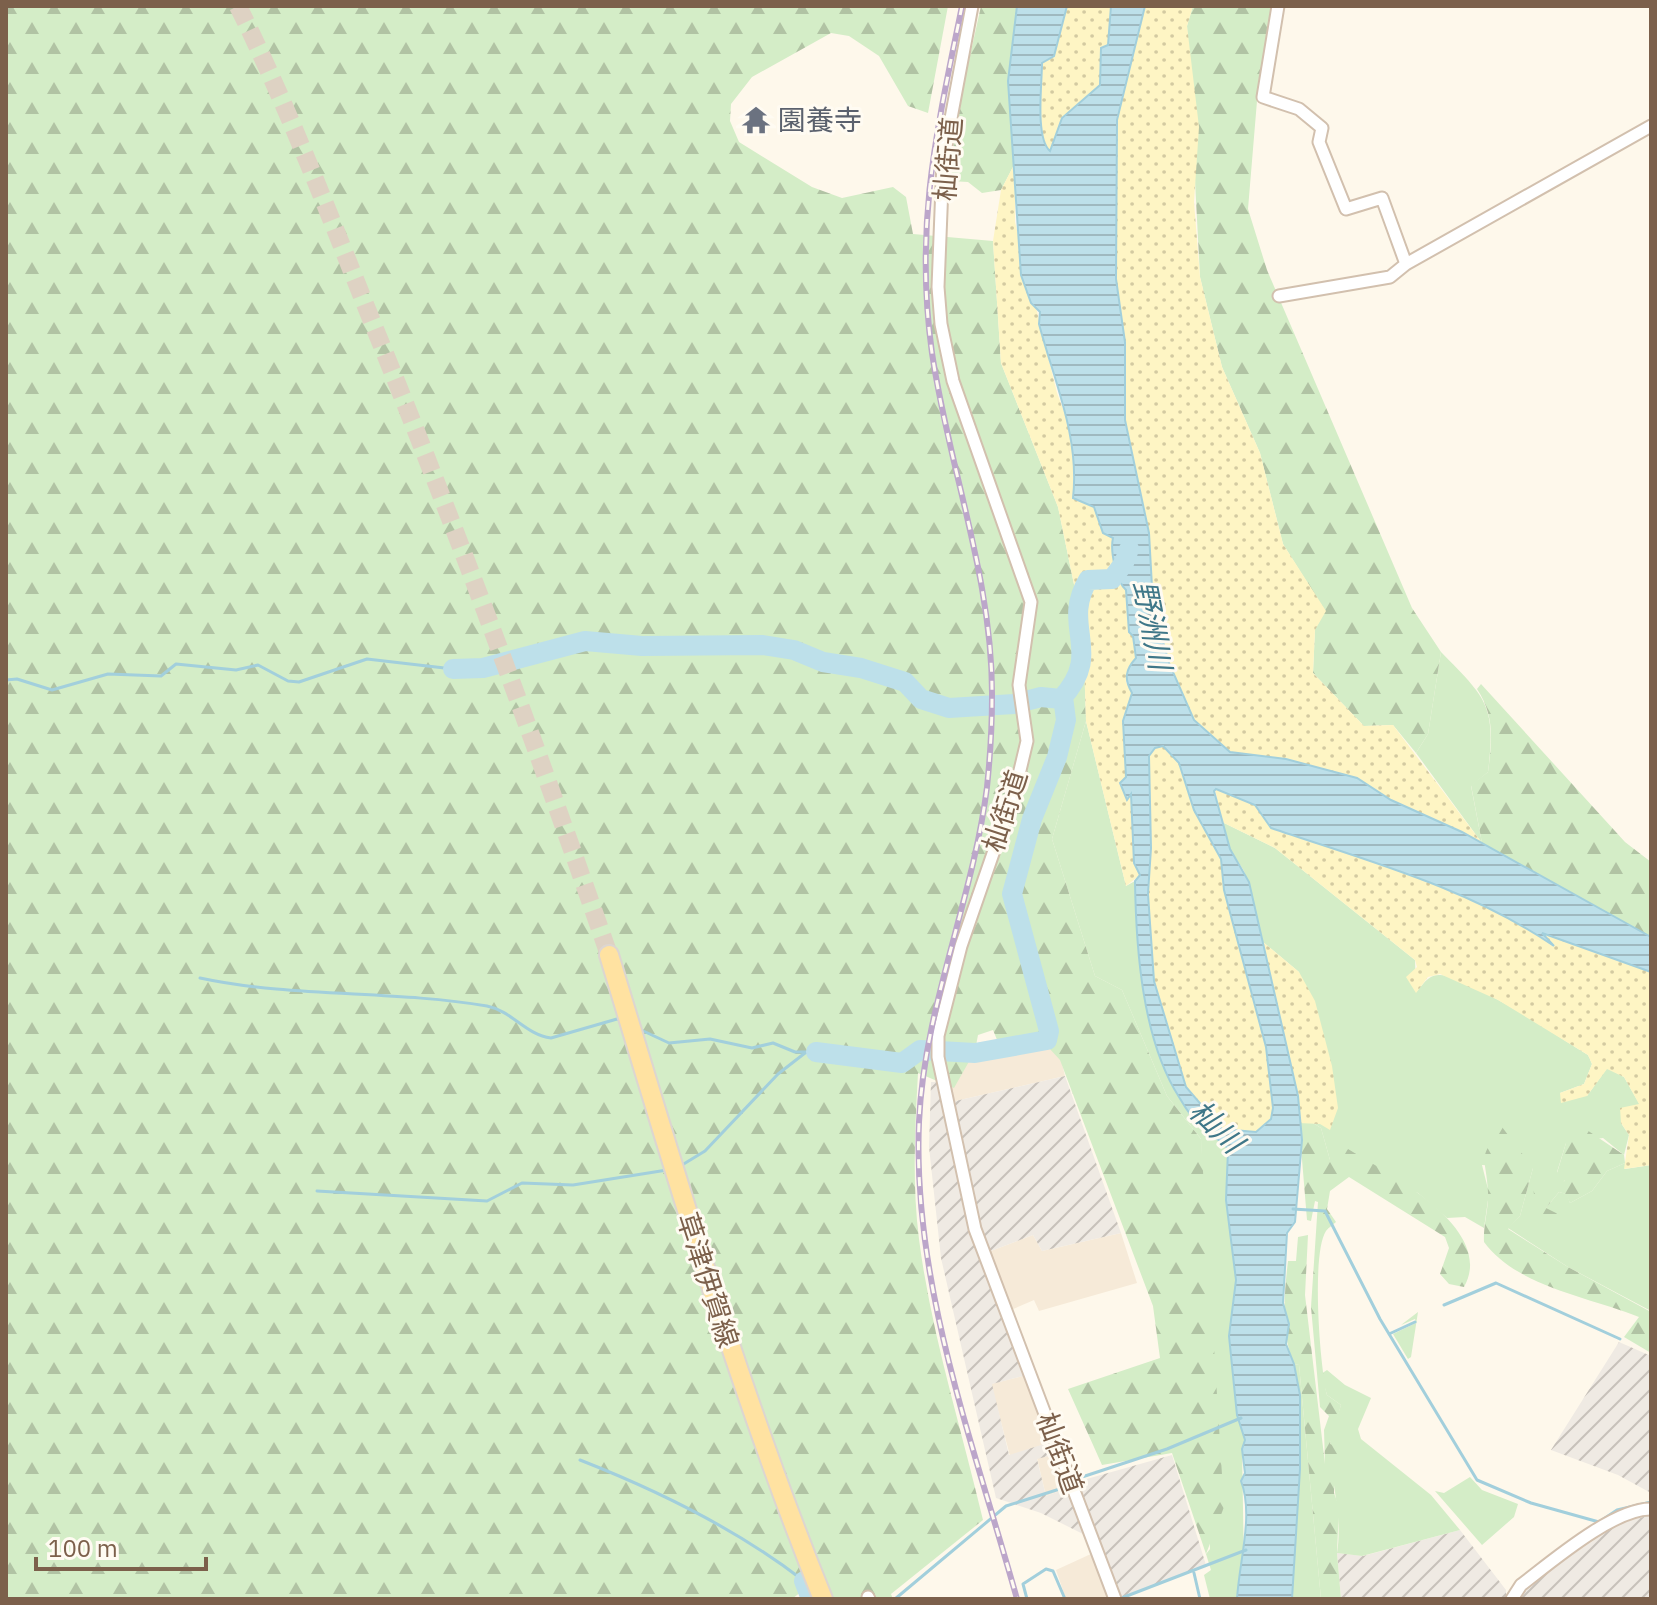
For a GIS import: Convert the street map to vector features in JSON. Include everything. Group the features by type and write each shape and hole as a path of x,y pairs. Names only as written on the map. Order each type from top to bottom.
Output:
{"main road":[{"name":"草津伊賀線","path":"609,955 697,1251 741,1380 823,1599"}],"street":[{"name":"杣街道","path":"972,6 942,170 938,287 941,324 953,381 1031,602 1019,685 1027,741 1016,787 961,946 938,1036 938,1057 975,1229 1115,1599"},
{"path":"1278,6 1263,97 1299,109 1322,128 1319,142 1346,209 1382,198 1406,264"},
{"path":"1279,296 1390,277 1406,264 1651,126"},
{"path":"1512,1599 1521,1585 1611,1522 1633,1511 1651,1509"}],"shaded area":[{"path":"1054,1031 1065,1076 951,1102 943,1062"},
{"path":"1065,1076 1121,1233 1042,1251 1033,1235 988,1252 978,1228 951,1102"},
{"path":"931,1082 938,1082 971,1231 1027,1375 992,1384 1009,1455 1051,1442 1056,1454 1037,1459 1046,1496 1068,1488 1085,1535 1041,1513 996,1498 941,1258 929,1147"},
{"path":"1121,1233 1137,1283 1039,1311 1034,1300 1011,1310 988,1252 1033,1235 1042,1251"},
{"path":"1619,1342 1651,1356 1651,1493 1618,1475 1551,1450"},
{"path":"1027,1375 1051,1442 1010,1456 991,1384"},
{"path":"1056,1454 1068,1488 1046,1496 1037,1458"},
{"path":"1172,1455 1206,1565 1119,1598 1076,1482"},
{"path":"1651,1515 1651,1599 1518,1599 1531,1582 1620,1523"},
{"path":"1460,1530 1506,1590 1506,1599 1341,1599 1337,1553 1363,1556"},
{"path":"1093,1553 1111,1599 1066,1599 1056,1570"}],"green space":[{"path":"6,6 948,6 928,113 908,106 879,56 849,36 831,33 752,77 731,104 730,121 739,142 812,187 842,198 893,187 906,197 913,234 993,241 1001,363 1058,507 1083,628 1086,721 1052,839 1095,976 1122,990 1167,1096 1201,1139 1224,1507 1206,1554 1172,1453 1102,1465 1068,1389 1160,1358 1153,1306 1060,1060 1038,1036 1000,1047 993,1030 978,1035 975,1051 954,1088 918,1073 915,1135 917,1218 924,1274 983,1520 891,1594 893,1599 831,1599 821,1576 792,1599 6,1599"},
{"path":"981,6 1017,6 1008,81 1015,163 1001,190 982,193 968,182 950,181 952,137"},
{"path":"1193,6 1276,6 1259,77 1248,209 1267,270 1412,608 1441,652 1428,734 1416,753 1393,725 1364,726 1313,673 1315,629 1325,611 1283,544 1260,453 1222,367 1200,277 1187,26"},
{"path":"1441,652 1478,693 1489,717 1488,772 1471,786 1482,843 1416,753 1428,734"},
{"path":"1481,684 1625,842 1651,862 1651,937 1482,843 1471,785 1488,772 1491,729 1487,709 1477,689"},
{"path":"1086,721 1126,886 1135,881 1140,963 1149,1021 1157,1048 1167,1074 1188,1111 1205,1132 1221,1141 1228,1150 1226,1200 1236,1280 1229,1336 1237,1415 1245,1440 1242,1449 1244,1568 1237,1599 1210,1599 1204,1575 1211,1570 1206,1554 1210,1549 1201,1139 1167,1096 1122,990 1095,976 1052,839"},
{"path":"1222,822 1275,848 1415,960 1416,992 1432,976 1453,978 1492,996 1588,1055 1592,1064 1584,1084 1560,1093 1587,1096 1607,1068 1624,1077 1640,1105 1621,1123 1629,1135 1624,1155 1603,1138 1566,1143 1557,1172 1565,1180 1543,1205 1546,1208 1559,1192 1567,1194 1570,1203 1592,1191 1607,1171 1625,1163 1625,1169 1651,1165 1651,1311 1568,1267 1508,1228 1520,1216 1533,1168 1482,1165 1489,1193 1484,1228 1465,1217 1447,1218 1418,1193 1330,1160 1321,1128 1313,1123 1320,1124 1299,972 1263,942 1244,871 1230,849"},
{"path":"1299,1123 1313,1123 1321,1128 1330,1160 1348,1149 1433,1205 1452,1224 1465,1244 1470,1265 1464,1287 1449,1284 1440,1274 1449,1248 1445,1237 1349,1177 1330,1191 1327,1209 1336,1222 1326,1231 1321,1244 1318,1311 1327,1395 1341,1405 1330,1444 1342,1448 1347,1464 1334,1478 1334,1493 1339,1507 1337,1553 1341,1599 1321,1599 1299,1365 1294,1364 1285,1327 1288,1261 1296,1261 1298,1237 1308,1235 1305,1295 1325,1464 1324,1430 1329,1416 1320,1407 1311,1307 1318,1202 1315,1201 1311,1221 1307,1220"},
{"path":"1581,1126 1624,1155 1625,1163 1607,1171 1592,1191 1570,1203 1566,1194 1559,1192 1546,1208 1560,1215 1561,1222 1552,1229 1535,1223 1536,1207 1545,1202 1534,1195 1533,1185 1565,1181 1557,1173 1566,1143"},
{"path":"1502,1127 1533,1168 1520,1216 1508,1229 1568,1267 1651,1312 1651,1353 1624,1337 1639,1317 1535,1280 1515,1270 1484,1242 1488,1198 1484,1158"},
{"path":"1418,1312 1411,1357 1408,1359 1393,1334 1416,1323 1415,1319 1401,1325"},
{"path":"1294,1364 1299,1365 1321,1599 1292,1599 1300,1452"},
{"path":"1327,1370 1345,1385 1371,1398 1358,1429 1361,1439 1431,1495 1460,1530 1362,1556 1337,1553 1339,1526 1330,1447 1341,1405 1327,1395 1321,1374"},
{"path":"1470,1477 1482,1490 1518,1504 1514,1517 1482,1545 1435,1491 1444,1493"}],"sand":[{"path":"1067,6 1111,6 1108,45 1101,48 1100,85 1062,118 1051,151 1041,123 1042,62 1054,56"},
{"path":"1145,6 1193,6 1187,26 1199,127 1194,202 1200,277 1222,367 1260,453 1283,544 1326,611 1315,630 1313,673 1364,726 1393,725 1482,843 1391,800 1357,778 1286,759 1230,752 1194,720 1169,663 1153,605 1149,533 1125,420 1125,342 1116,279 1117,120"},
{"path":"1015,163 1015,222 1057,393 1073,436 1073,497 1094,507 1103,533 1113,538 1120,584 1126,590 1129,632 1133,635 1136,658 1126,682 1132,693 1123,721 1126,777 1120,783 1130,791 1134,863 1140,875 1126,886 1086,721 1083,628 1058,507 1001,363 993,241 1001,190"},
{"path":"1164,746 1179,763 1194,810 1221,859 1224,890 1266,1047 1273,1108 1271,1119 1257,1132 1222,1129 1186,1087 1154,981 1148,894 1149,755 1155,748"},
{"path":"1215,789 1255,805 1272,828 1450,890 1517,922 1549,942 1540,932 1651,972 1651,1165 1624,1169 1629,1135 1621,1123 1620,1108 1639,1104 1624,1077 1607,1069 1587,1096 1561,1103 1560,1093 1584,1084 1592,1064 1588,1055 1498,1000 1440,974 1428,977 1416,993 1406,977 1417,967 1415,960 1275,848 1222,822"},
{"path":"1263,942 1299,972 1315,1001 1332,1066 1338,1108 1330,1130 1320,1124 1299,1123 1298,1096"}],"water":[{"path":"1017,6 1067,6 1054,56 1042,63 1042,135 1050,151 1062,118 1100,85 1101,48 1108,45 1111,6 1145,6 1117,120 1116,279 1125,342 1125,420 1149,533 1153,605 1169,663 1194,720 1230,752 1286,759 1357,778 1391,800 1462,832 1651,937 1651,972 1542,933 1554,946 1453,892 1271,828 1255,805 1216,789 1214,791 1230,849 1249,882 1298,1096 1302,1140 1295,1222 1287,1233 1283,1303 1289,1324 1286,1344 1294,1364 1300,1395 1300,1469 1292,1599 1237,1599 1246,1524 1245,1494 1241,1481 1245,1473 1242,1449 1245,1440 1237,1415 1229,1336 1236,1280 1226,1200 1228,1150 1221,1141 1205,1132 1182,1102 1167,1074 1149,1021 1137,935 1135,881 1140,875 1134,863 1131,794 1127,800 1120,783 1126,777 1123,721 1132,693 1127,675 1136,658 1133,636 1129,632 1126,590 1115,566 1113,538 1103,533 1094,507 1073,498 1073,453 1069,431 1039,324 1040,312 1031,303 1021,275 1008,81","holes":["1163,746 1179,763 1194,810 1221,859 1224,890 1266,1047 1273,1108 1271,1119 1256,1132 1222,1129 1186,1087 1154,981 1148,894 1151,848 1149,756 1155,748"]}],"waterway":[{"name":"野洲川","path":"453,669 483,668 585,641 642,646 763,645 794,650 823,662 861,668 905,682 921,699 949,708 1014,704 1041,697 1061,699 1074,682 1080,667 1078,612 1088,580 1112,579 1124,563 1129,549"},
{"path":"6,680 17,679 52,690 108,674 161,676 176,664 236,670 258,665 288,681 299,682 367,659 453,669"},
{"path":"816,1052 902,1063 920,1050 975,1053 1047,1040 1049,1031 1012,894 1032,819 1057,757 1066,720 1063,697"},
{"path":"200,978 271,989 487,1006 551,1038 617,1019 621,1021"},
{"path":"639,1029 669,1043 710,1039 752,1048 773,1043 795,1052 816,1052"},
{"path":"682,1165 705,1151 778,1074 805,1053"},
{"path":"317,1191 487,1201 522,1183 573,1185 667,1170"},
{"path":"1293,1209 1325,1211 1380,1319 1477,1480 1531,1503 1599,1522 1617,1510 1651,1502"},
{"path":"1444,1305 1496,1283 1620,1339"},
{"path":"1389,1334 1415,1322"},
{"path":"895,1599 1006,1506 1066,1487 1079,1478 1167,1449 1241,1418"},
{"path":"580,1460 639,1485 725,1528 804,1581"},
{"path":"1119,1599 1246,1550"},
{"path":"1027,1599 1023,1584 1046,1569 1053,1571 1065,1599"},
{"path":"1194,1573 1200,1599"},
{"path":"804,1581 811,1599"}],"tunnel":[{"path":"238,6 275,84 435,480 609,955"}],"railway":[{"path":"962,6 931,178 927,219 927,306 940,396 985,610 992,720 980,829 939,995 923,1079 919,1183 925,1243 949,1364 1017,1599"}],"place":[{"name":"園養寺","path":"756,120"}],"water label":[{"name":"杣川","path":"1216,1127"}]}
